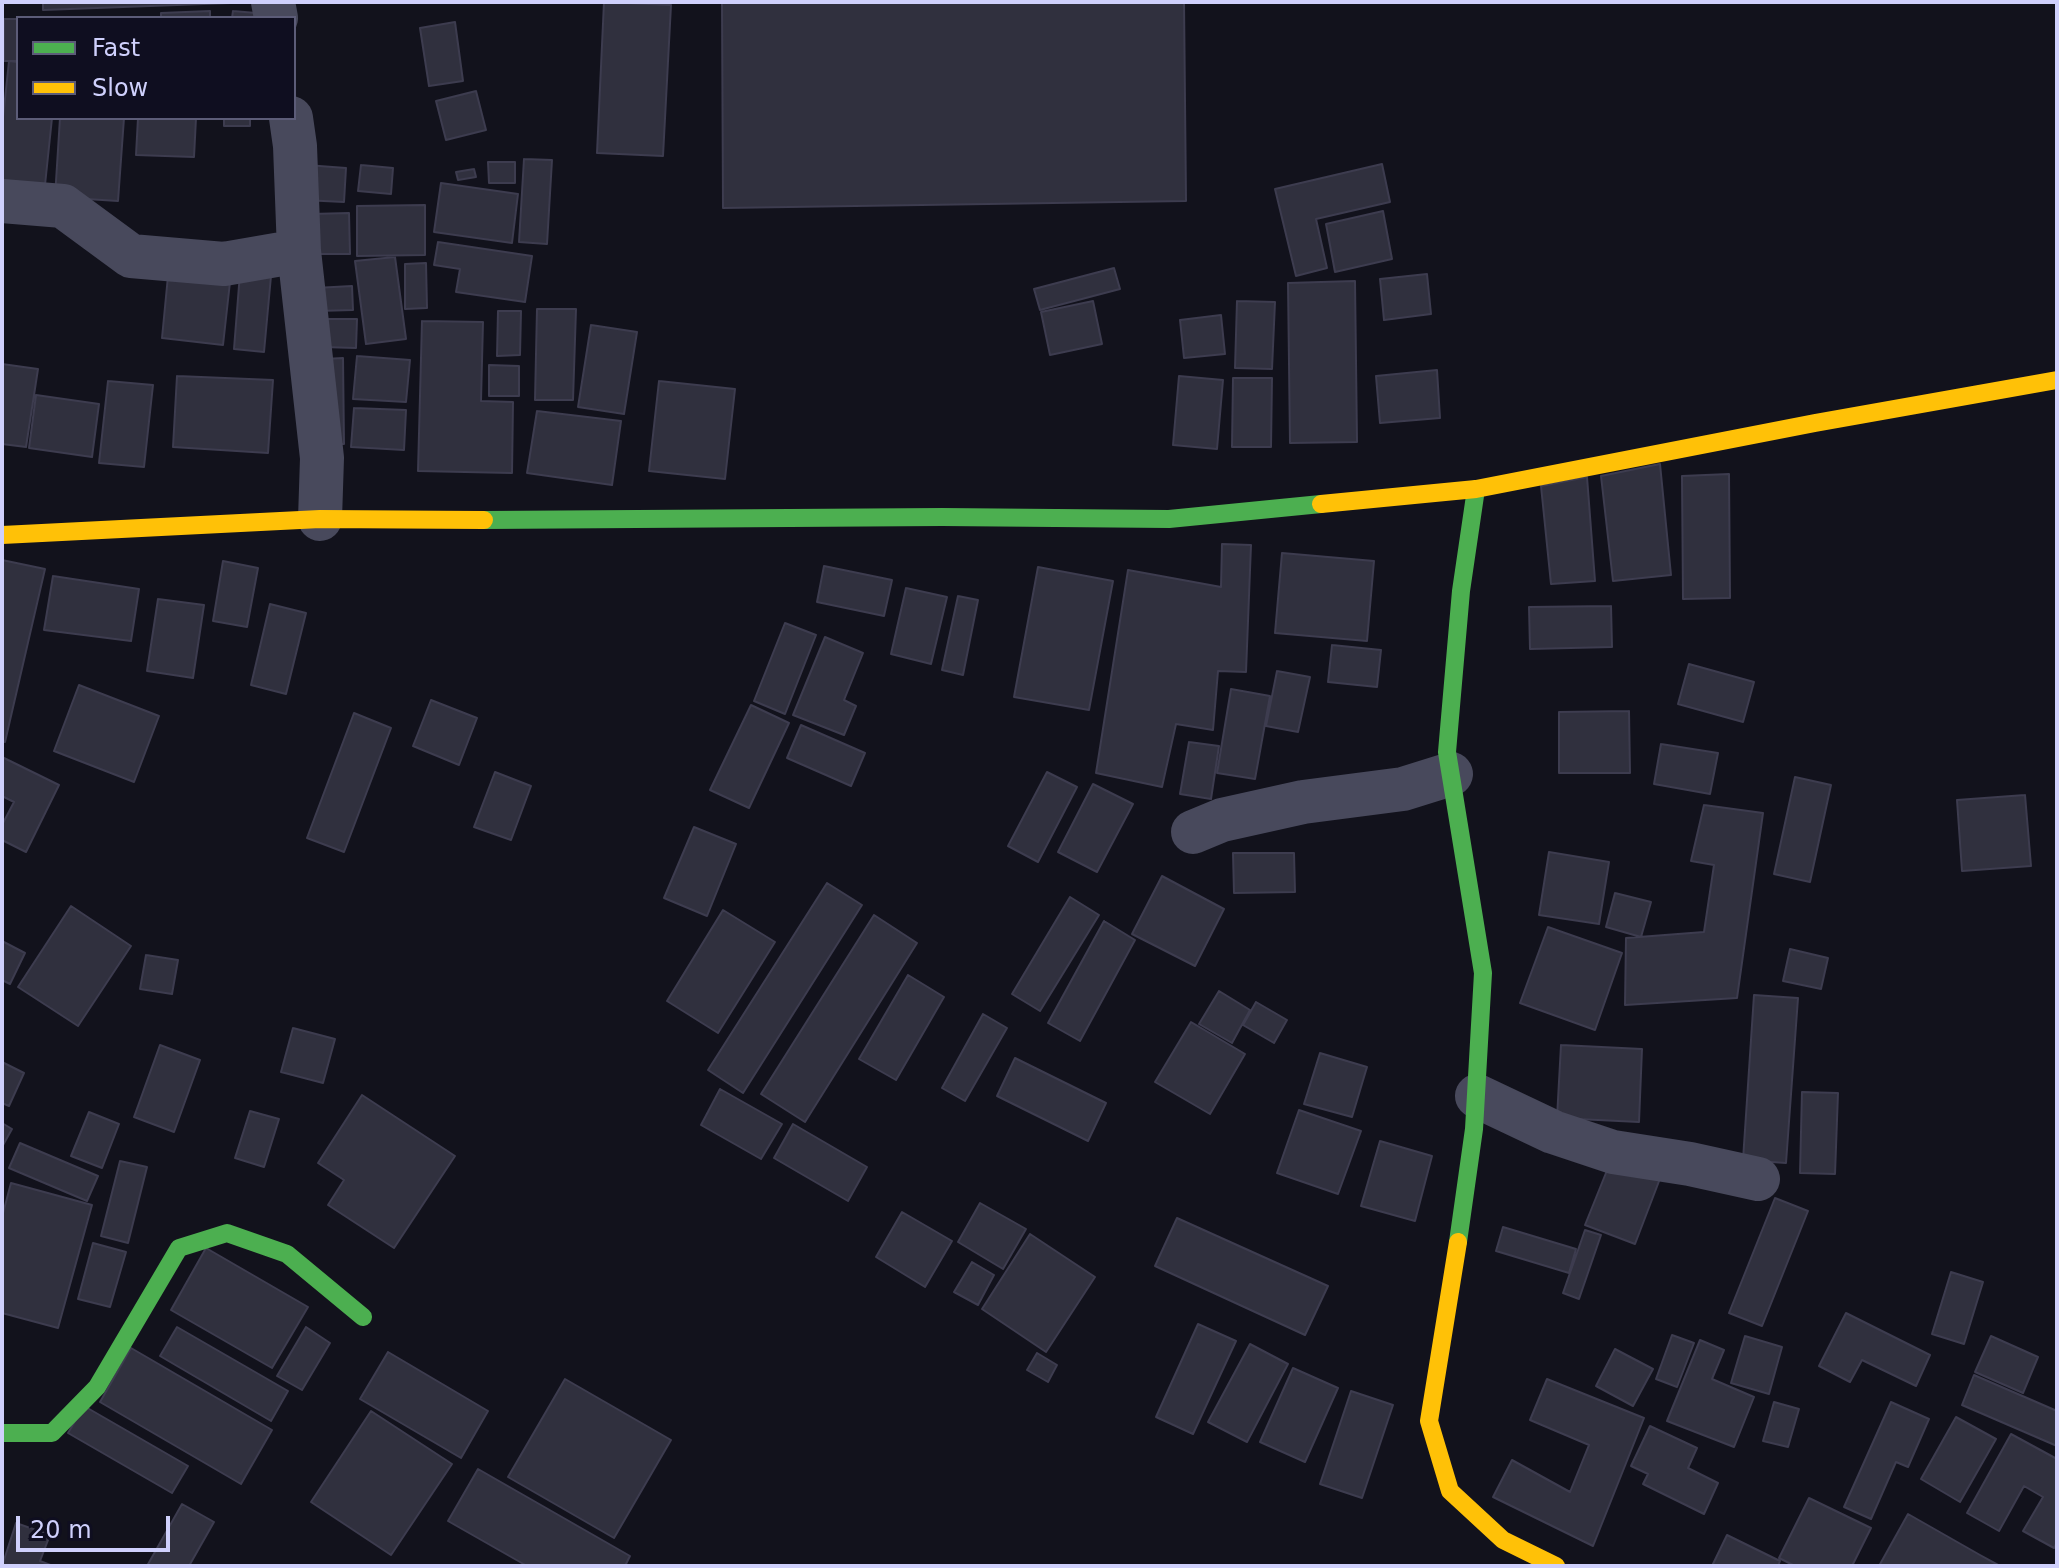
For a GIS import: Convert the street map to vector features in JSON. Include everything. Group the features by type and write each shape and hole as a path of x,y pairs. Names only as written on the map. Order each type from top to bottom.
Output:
{"street":[{"path":"291,120 299,251 322,458 320,519"},
{"path":"2,201 63,206 131,256 224,264 299,251"},
{"path":"2,535 320,519 1169,519 1476,489 2057,380"},
{"path":"1476,489 1461,591 1447,752 1483,973 1477,1096 1451,1296 1429,1421 1450,1491 1503,1540 1556,1566"},
{"path":"1193,832 1222,820 1290,805 1403,789 1451,774"},
{"path":"1477,1096 1553,1132 1613,1152 1758,1179"},
{"path":"2,1433 52,1433 97,1387 179,1248 215,1236 227,1233 287,1254 363,1317"}],"building":[{"path":"43,2 231,2 231,3 43,10"},
{"path":"604,2 671,5 663,156 597,153"},
{"path":"722,2 1184,2 1186,201 723,208"},
{"path":"210,11 210,16 161,16 161,13"},
{"path":"233,11 256,13 255,16 232,16"},
{"path":"4,19 16,19 16,61 4,61"},
{"path":"455,22 463,81 429,86 420,28"},
{"path":"9,61 16,62 16,120 52,120 45,185 2,180 2,127"},
{"path":"476,91 486,130 446,140 436,101"},
{"path":"60,120 124,120 118,201 55,197"},
{"path":"138,120 196,120 194,157 136,155"},
{"path":"224,120 250,120 250,126 224,126"},
{"path":"524,159 552,160 547,244 519,242"},
{"path":"488,162 515,162 515,183 489,183"},
{"path":"1382,164 1390,202 1316,219 1327,268 1296,276 1275,189"},
{"path":"306,165 346,168 344,202 303,200"},
{"path":"361,165 393,168 391,194 358,191"},
{"path":"474,169 476,177 458,180 456,172"},
{"path":"441,183 518,194 512,243 434,232"},
{"path":"425,205 425,255 357,256 357,206"},
{"path":"1383,211 1392,259 1335,272 1326,224"},
{"path":"349,213 350,254 311,254 311,214"},
{"path":"438,242 532,256 525,302 456,292 460,269 434,265"},
{"path":"395,257 406,339 366,344 355,261"},
{"path":"426,263 427,308 405,309 405,264"},
{"path":"1114,268 1120,289 1040,310 1034,289"},
{"path":"240,273 271,276 264,352 234,349"},
{"path":"1427,274 1431,314 1384,320 1380,279"},
{"path":"168,276 230,282 223,345 162,338"},
{"path":"1355,281 1357,442 1290,443 1288,283"},
{"path":"352,286 353,310 317,311 315,288"},
{"path":"1093,301 1102,344 1050,355 1041,312"},
{"path":"1237,301 1275,302 1272,369 1235,368"},
{"path":"537,309 576,309 573,400 535,400"},
{"path":"498,311 521,311 520,355 497,356"},
{"path":"1221,315 1225,354 1184,358 1180,320"},
{"path":"323,319 357,319 356,348 322,347"},
{"path":"422,321 483,322 481,401 513,402 512,473 418,471"},
{"path":"591,325 637,332 624,414 578,407"},
{"path":"357,356 410,360 406,402 353,399"},
{"path":"343,358 344,444 325,444 324,359"},
{"path":"2,364 38,369 26,447 2,444"},
{"path":"489,365 519,366 519,396 489,396"},
{"path":"1437,370 1440,418 1380,423 1376,376"},
{"path":"177,376 273,380 268,453 173,447"},
{"path":"1179,376 1223,380 1217,449 1173,445"},
{"path":"1233,378 1272,378 1271,447 1232,447"},
{"path":"108,381 153,385 144,467 99,463"},
{"path":"659,381 735,389 725,479 649,471"},
{"path":"36,395 99,404 92,457 29,448"},
{"path":"354,408 406,410 404,450 351,447"},
{"path":"537,411 621,421 612,485 527,473"},
{"path":"1660,464 1671,575 1613,581 1601,476"},
{"path":"1729,474 1730,598 1683,599 1682,476"},
{"path":"1587,477 1595,581 1551,584 1541,486"},
{"path":"1222,544 1251,545 1246,672 1218,671 1213,730 1176,724 1162,787 1096,773 1128,570 1221,587"},
{"path":"1282,553 1374,561 1367,641 1275,633"},
{"path":"2,560 45,569 5,742 2,741"},
{"path":"223,561 258,568 247,627 213,621"},
{"path":"824,566 892,580 884,616 817,602"},
{"path":"1038,567 1113,581 1089,710 1014,697"},
{"path":"53,576 139,589 131,641 44,630"},
{"path":"906,588 947,597 931,664 891,654"},
{"path":"958,596 978,600 963,675 942,670"},
{"path":"158,599 204,605 193,678 147,671"},
{"path":"270,604 306,613 286,694 251,685"},
{"path":"1611,606 1612,647 1530,649 1529,607"},
{"path":"785,623 816,635 785,714 754,701"},
{"path":"825,637 863,653 844,700 856,706 844,735 793,715"},
{"path":"1332,645 1381,650 1377,687 1328,682"},
{"path":"1689,664 1754,682 1743,722 1678,704"},
{"path":"1277,671 1310,677 1298,732 1266,726"},
{"path":"79,685 159,716 134,782 54,751"},
{"path":"1231,689 1270,696 1255,779 1217,773"},
{"path":"431,700 477,718 459,765 413,746"},
{"path":"751,705 789,723 749,808 710,790"},
{"path":"1629,711 1630,773 1559,773 1559,712"},
{"path":"354,713 391,728 344,852 307,838"},
{"path":"801,725 865,753 851,786 787,758"},
{"path":"1189,742 1219,746 1211,799 1180,794"},
{"path":"1661,744 1718,753 1710,794 1654,784"},
{"path":"2,757 59,785 26,852 2,840 2,825 14,802 2,796"},
{"path":"495,772 531,786 511,840 474,827"},
{"path":"1047,772 1077,787 1038,862 1008,846"},
{"path":"1795,777 1831,785 1810,882 1774,874"},
{"path":"1093,784 1133,804 1097,872 1058,852"},
{"path":"2025,795 2031,866 1962,871 1957,800"},
{"path":"1704,805 1763,813 1737,998 1625,1005 1626,938 1704,932 1714,865 1691,861"},
{"path":"694,827 736,844 707,916 664,898"},
{"path":"1549,852 1609,862 1599,924 1539,915"},
{"path":"1233,853 1294,853 1295,892 1234,893"},
{"path":"1162,876 1224,909 1195,966 1132,934"},
{"path":"827,883 862,905 743,1093 708,1070"},
{"path":"1615,893 1651,902 1641,937 1606,927"},
{"path":"1070,897 1099,915 1040,1011 1012,994"},
{"path":"71,906 131,946 78,1026 18,987"},
{"path":"723,910 775,942 718,1033 667,1001"},
{"path":"874,915 917,943 805,1122 761,1094"},
{"path":"1104,921 1135,940 1080,1041 1048,1023"},
{"path":"1548,927 1622,953 1595,1030 1520,1003"},
{"path":"2,941 25,953 10,984 2,980"},
{"path":"1790,949 1828,958 1821,989 1783,981"},
{"path":"146,955 178,960 172,994 140,989"},
{"path":"908,975 944,997 896,1080 859,1059"},
{"path":"1219,991 1250,1010 1232,1043 1199,1024"},
{"path":"1754,995 1798,998 1786,1163 1743,1160"},
{"path":"1256,1002 1287,1020 1274,1043 1243,1025"},
{"path":"983,1014 1007,1028 965,1101 942,1088"},
{"path":"1191,1022 1245,1054 1210,1114 1155,1082"},
{"path":"293,1028 335,1039 323,1083 281,1072"},
{"path":"160,1045 200,1060 174,1132 134,1117"},
{"path":"1561,1045 1642,1049 1639,1122 1557,1118"},
{"path":"1320,1053 1367,1067 1352,1117 1304,1104"},
{"path":"1015,1058 1106,1103 1088,1141 997,1096"},
{"path":"2,1062 24,1073 9,1106 2,1103"},
{"path":"720,1089 782,1124 761,1159 701,1125"},
{"path":"1802,1092 1838,1093 1835,1174 1800,1173"},
{"path":"362,1095 455,1156 394,1248 328,1205 344,1180 318,1163"},
{"path":"1299,1110 1361,1131 1338,1194 1277,1173"},
{"path":"250,1111 279,1119 264,1167 235,1158"},
{"path":"89,1112 119,1124 102,1168 71,1156"},
{"path":"2,1123 12,1129 2,1147"},
{"path":"793,1124 867,1167 848,1201 774,1158"},
{"path":"1380,1141 1432,1156 1415,1221 1361,1206"},
{"path":"20,1143 98,1176 87,1201 9,1168"},
{"path":"1612,1158 1661,1176 1635,1244 1585,1225"},
{"path":"120,1161 147,1167 128,1243 101,1236"},
{"path":"11,1183 92,1205 58,1328 2,1313 2,1217"},
{"path":"1775,1198 1808,1211 1762,1326 1729,1313"},
{"path":"980,1203 1026,1229 1003,1269 958,1242"},
{"path":"902,1212 952,1241 925,1287 876,1257"},
{"path":"1177,1218 1328,1286 1305,1335 1155,1266"},
{"path":"1503,1227 1576,1249 1569,1273 1496,1251"},
{"path":"1585,1230 1601,1235 1579,1299 1563,1293"},
{"path":"1030,1234 1095,1277 1046,1352 982,1309"},
{"path":"93,1243 126,1252 110,1307 78,1299"},
{"path":"206,1248 308,1307 272,1368 171,1310"},
{"path":"972,1262 994,1275 978,1305 954,1292"},
{"path":"1951,1272 1983,1282 1964,1344 1932,1334"},
{"path":"1846,1313 1930,1355 1916,1386 1862,1360 1850,1382 1819,1366"},
{"path":"1198,1324 1236,1341 1193,1434 1156,1417"},
{"path":"177,1327 288,1391 271,1421 160,1356"},
{"path":"306,1327 330,1343 302,1390 277,1376"},
{"path":"1672,1335 1694,1343 1677,1387 1656,1379"},
{"path":"1745,1336 1782,1347 1769,1394 1731,1383"},
{"path":"1991,1336 2038,1357 2023,1393 1975,1372"},
{"path":"1700,1340 1724,1350 1712,1379 1754,1397 1734,1447 1667,1421"},
{"path":"1250,1344 1288,1364 1247,1442 1208,1422"},
{"path":"131,1348 272,1430 241,1484 100,1402"},
{"path":"1615,1349 1653,1369 1633,1406 1596,1386"},
{"path":"388,1352 488,1411 461,1458 360,1399"},
{"path":"1037,1353 1057,1365 1048,1382 1027,1370"},
{"path":"1293,1368 1338,1388 1305,1462 1260,1442"},
{"path":"1974,1375 2057,1411 2057,1446 1962,1405"},
{"path":"565,1379 671,1440 614,1538 508,1477"},
{"path":"1547,1379 1644,1418 1593,1546 1493,1497 1512,1460 1570,1492 1589,1445 1530,1420"},
{"path":"1351,1391 1393,1405 1362,1498 1320,1484"},
{"path":"1774,1402 1799,1409 1788,1447 1763,1441"},
{"path":"1891,1402 1929,1419 1908,1467 1896,1462 1871,1519 1844,1507"},
{"path":"84,1406 188,1466 172,1493 68,1433"},
{"path":"371,1411 452,1464 391,1555 311,1502"},
{"path":"1956,1417 1996,1439 1960,1502 1921,1479"},
{"path":"1650,1426 1697,1448 1688,1468 1718,1483 1704,1514 1643,1484 1648,1474 1631,1466"},
{"path":"2011,1434 2057,1459 2057,1542 2054,1548 2023,1531 2043,1497 2024,1486 1999,1531 1967,1513"},
{"path":"478,1469 630,1556 625,1566 527,1566 448,1521"},
{"path":"1809,1498 1871,1528 1852,1566 1795,1566 1779,1558"},
{"path":"182,1504 214,1522 189,1566 147,1566"},
{"path":"1908,1514 1980,1555 2000,1566 1879,1566"},
{"path":"16,1523 50,1535 40,1561 53,1566 2,1566"},
{"path":"1727,1535 1780,1561 1778,1566 1712,1566"}],"traffic: fast":[{"path":"1458,1242 1474,1129 1483,973 1447,752 1461,591 1476,489"},
{"path":"484,520 1169,519 1321,504"},
{"path":"2,1433 52,1433 97,1387 179,1248 227,1233 287,1254 363,1317"}],"traffic: slow":[{"path":"1321,504 1476,489 2057,380"},
{"path":"2,535 320,519 484,520"},
{"path":"1458,1242 1429,1421 1450,1491 1503,1540 1556,1566"}]}
